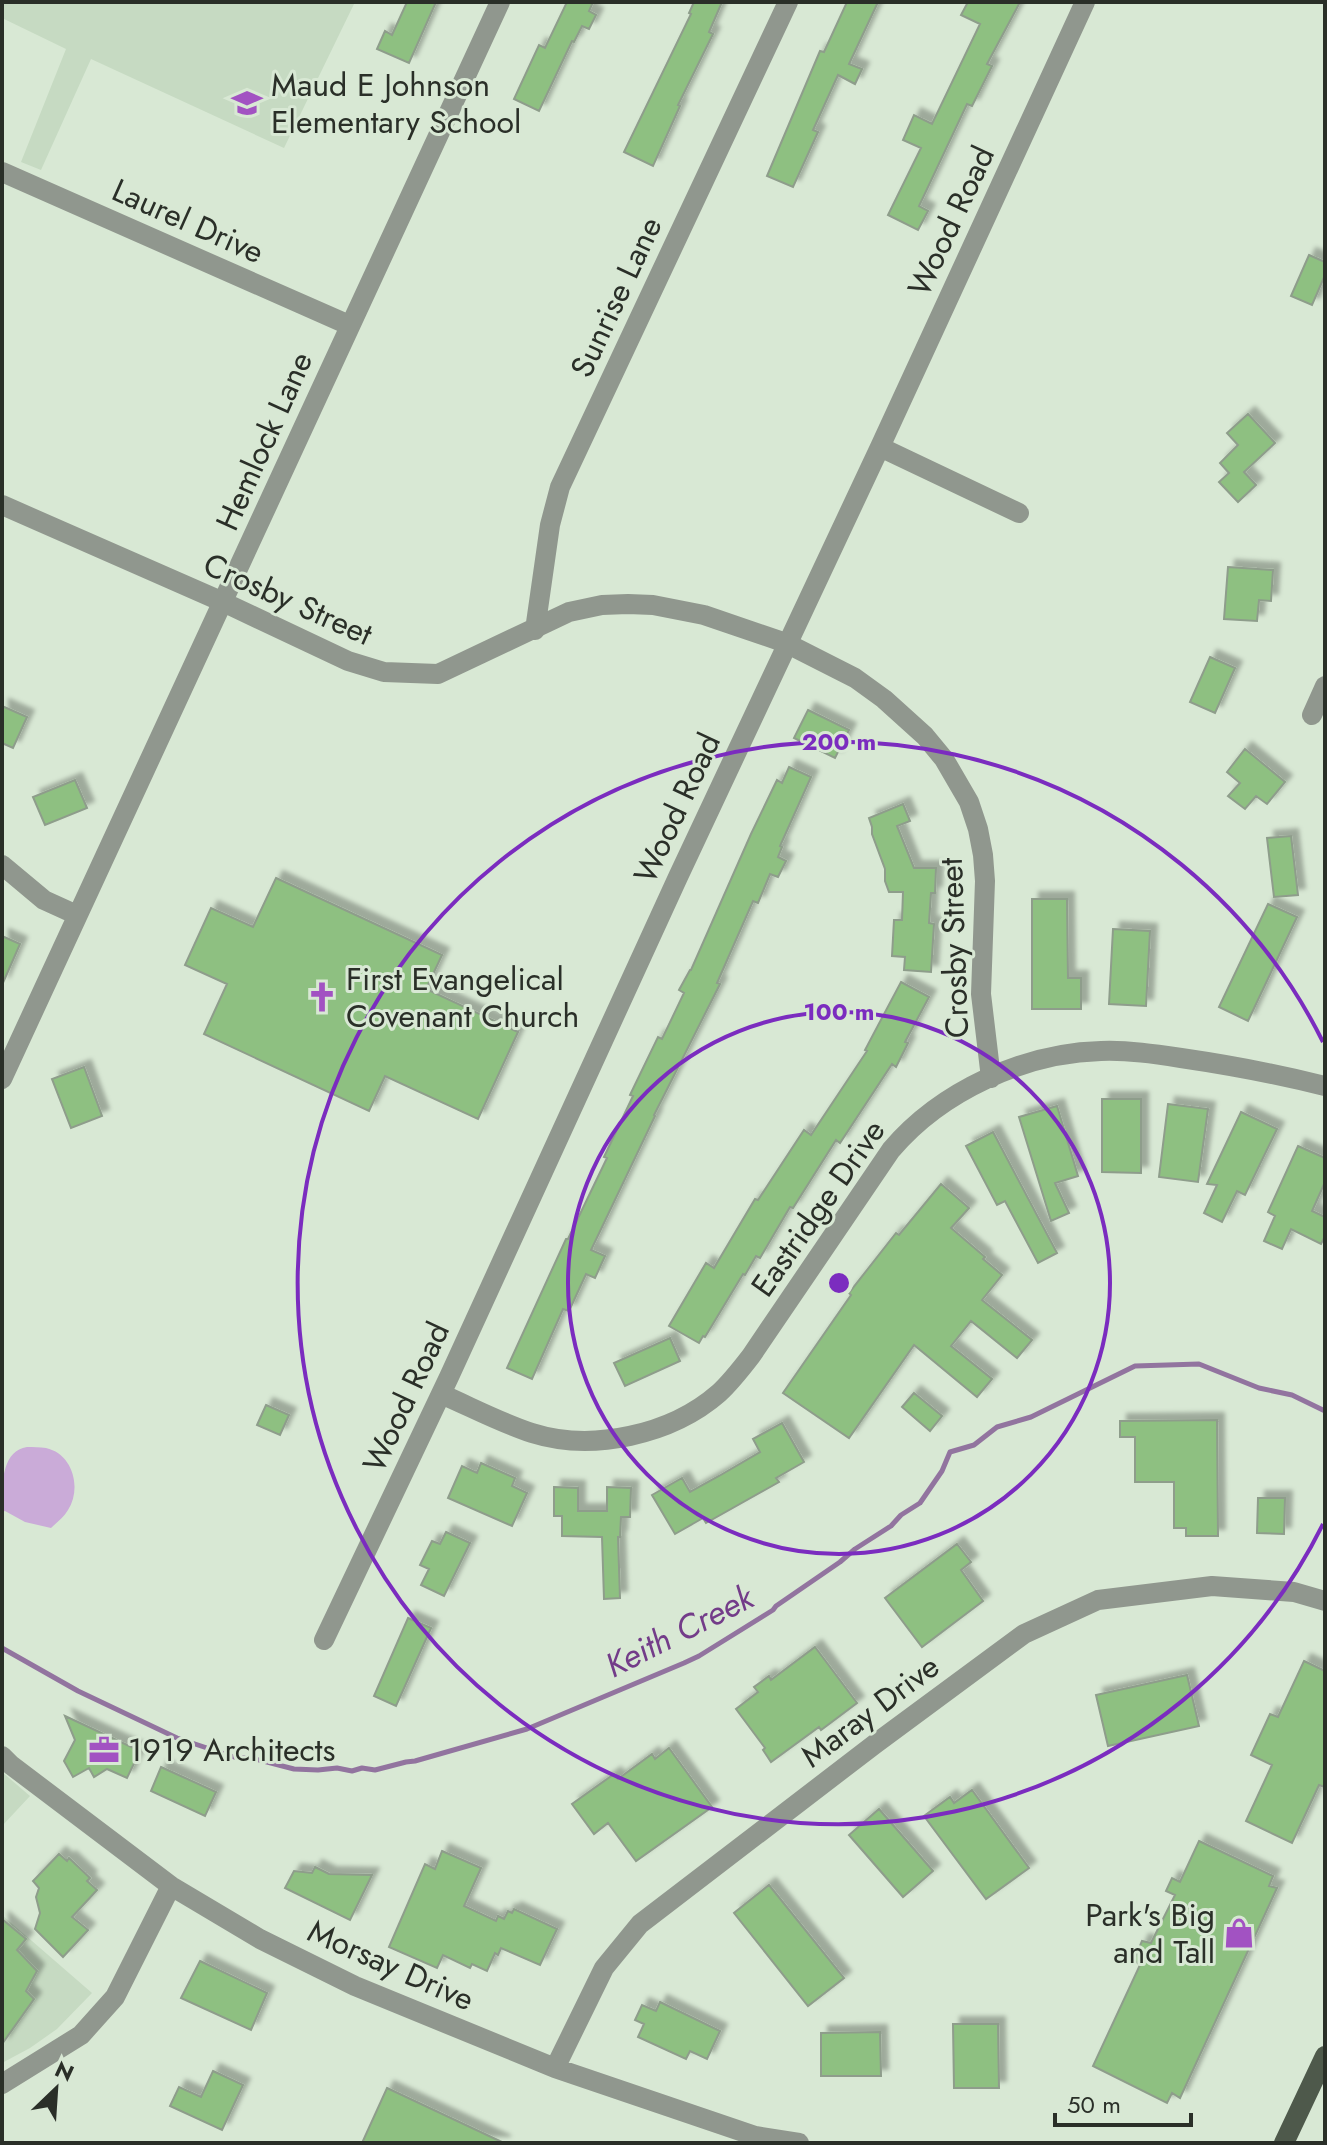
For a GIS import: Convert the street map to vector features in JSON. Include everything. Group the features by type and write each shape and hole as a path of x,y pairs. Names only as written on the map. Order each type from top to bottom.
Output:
{"main road":[{"path":"1284,2143 1325,2056"}],"street":[{"name":"Hemlock Lane","path":"2,1079 500,2"},
{"name":"Sunrise Lane","path":"535,630 550,525 560,487 788,2"},
{"name":"Wood Road","path":"324,1640 441,1394 1085,2"},
{"name":"Laurel Drive","path":"2,172 349,325"},
{"path":"880,447 1019,513"},
{"name":"Crosby Street","path":"2,505 223,602 348,661 384,672 438,674 569,612 602,605 640,605 704,615 786,643 855,678 925,736 944,759 969,802 978,829 984,868 981,994 991,1078"},
{"path":"1312,715 1325,686"},
{"path":"2,865 44,900 77,915"},
{"name":"Eastridge Drive","path":"441,1394 534,1433 573,1439 623,1437 683,1418 717,1395 737,1374 903,1135 952,1098 991,1078 1050,1058 1102,1051 1198,1060 1325,1086"},
{"name":"Maray Drive","path":"555,2068 604,1968 640,1924 1024,1634 1098,1600 1212,1586 1294,1592 1325,1601"},
{"name":"Morsay Drive","path":"2,1756 171,1886 260,1939 355,1986 555,2068 755,2136 799,2143"},
{"path":"2,2084 81,2035 115,1997 171,1886"}],"shaded area":[{"name":"Maud E Johnson Elementary School","path":"2,2 355,2 284,148 91,59 41,170 21,162 66,49 2,18"},
{"path":"27,1447 55,1451 69,1464 72,1473 72,1501 51,1528 2,1512 7,1463 18,1450"},
{"path":"2,1772 30,1796 2,1826"},
{"path":"2,1915 92,1993 57,2029 2,2063"}],"building":[{"path":"407,2 436,2 409,63 377,49 385,31 392,35"},
{"path":"567,2 593,2 589,11 596,15 589,29 582,26 572,41 539,111 514,99 539,45 545,48"},
{"path":"694,2 722,2 709,32 713,34 678,105 653,166 624,152"},
{"path":"847,2 878,2 849,64 862,69 855,84 838,75 813,130 818,132 793,187 767,176 820,51 824,52"},
{"path":"968,2 1020,2 987,64 992,66 972,106 967,104 919,206 928,211 918,230 888,215 921,148 903,140 914,115 932,124 980,24 961,15"},
{"path":"1309,255 1325,262 1325,275 1312,305 1291,296"},
{"path":"1248,414 1275,443 1244,472 1256,485 1238,502 1219,482 1229,473 1220,463 1238,445 1227,433"},
{"path":"1228,567 1273,570 1271,601 1259,600 1257,621 1224,619"},
{"path":"1210,657 1235,668 1215,713 1190,702"},
{"path":"2,706 27,717 13,748 2,743"},
{"path":"808,710 849,730 835,758 794,738"},
{"path":"1245,749 1285,782 1267,804 1256,796 1245,809 1228,796 1240,783 1227,772"},
{"path":"789,767 811,777 780,846 778,857 786,861 778,877 770,874 758,903 753,901 717,983 720,984 591,1250 605,1256 595,1278 586,1274 569,1311 563,1309 532,1379 507,1368 607,1158 604,1157 633,1096 630,1095 684,993 679,990 691,970 751,834 777,780 782,783"},
{"path":"75,780 87,808 45,825 33,797"},
{"path":"903,804 910,821 897,826 914,868 936,868 929,923 934,924 931,972 904,970 905,957 892,956 894,920 902,920 903,892 889,892 869,818"},
{"path":"1291,836 1298,895 1274,897 1267,838"},
{"name":"First Evangelical Covenant Church","path":"276,878 442,955 426,989 518,1032 478,1119 385,1076 369,1111 204,1034 227,984 185,965 211,908 253,927"},
{"path":"1032,899 1067,899 1068,978 1081,978 1081,1009 1032,1009"},
{"path":"1268,904 1297,917 1248,1021 1219,1007"},
{"path":"1113,929 1150,931 1146,1006 1109,1004"},
{"path":"2,936 20,944 2,985"},
{"path":"901,982 929,997 905,1042 908,1043 896,1067 892,1064 840,1143 836,1140 760,1258 756,1256 743,1274 705,1337 699,1343 669,1326 706,1263 714,1268 755,1199 758,1200 804,1130 811,1135 867,1051"},
{"path":"84,1067 102,1116 71,1128 52,1079"},
{"path":"1102,1099 1141,1099 1141,1173 1102,1172"},
{"path":"1168,1104 1208,1109 1198,1182 1159,1177"},
{"path":"1057,1106 1078,1176 1055,1183 1069,1213 1051,1221 1019,1117"},
{"path":"1241,1112 1277,1129 1245,1195 1237,1191 1222,1222 1204,1213 1217,1185 1207,1184"},
{"path":"993,1132 1057,1253 1038,1263 1005,1201 997,1205 966,1146"},
{"path":"1298,1146 1325,1158 1325,1182 1312,1211 1325,1217 1325,1236 1321,1244 1291,1229 1282,1249 1264,1241 1275,1216 1268,1212"},
{"path":"941,1184 969,1208 951,1228 1002,1275 982,1300 1032,1340 1017,1358 971,1321 951,1346 992,1379 977,1397 914,1345 849,1438 783,1393 851,1295 849,1293 896,1233 899,1235"},
{"path":"670,1338 680,1361 625,1386 614,1363"},
{"path":"914,1393 942,1416 930,1431 902,1407"},
{"path":"266,1405 289,1415 280,1435 257,1425"},
{"path":"1217,1420 1218,1536 1186,1536 1186,1528 1174,1528 1174,1482 1135,1482 1135,1437 1120,1437 1120,1421"},
{"path":"782,1423 804,1462 776,1478 779,1482 706,1523 703,1518 675,1534 652,1495 682,1478 690,1492 719,1476 760,1452 753,1439"},
{"path":"481,1463 515,1478 512,1486 527,1493 512,1526 448,1498 462,1466 477,1473"},
{"path":"554,1487 578,1488 578,1511 607,1511 607,1487 631,1488 630,1517 621,1517 618,1537 620,1598 604,1599 602,1537 562,1536 562,1516 554,1516"},
{"path":"1258,1498 1285,1498 1284,1534 1257,1533"},
{"path":"446,1532 470,1543 444,1596 421,1585 429,1569 420,1565 432,1541 440,1544"},
{"path":"957,1544 971,1562 961,1570 983,1601 922,1647 885,1598"},
{"path":"408,1618 431,1628 396,1706 374,1696"},
{"path":"815,1647 857,1703 771,1762 763,1750 765,1748 736,1709 758,1692 754,1687 769,1676 771,1680"},
{"path":"1304,1661 1325,1671 1325,1787 1319,1785 1292,1843 1246,1821 1272,1765 1251,1755 1270,1714 1278,1717"},
{"path":"1187,1675 1199,1726 1108,1746 1096,1695"},
{"path":"65,1716 140,1751 127,1778 107,1769 94,1777 89,1768 73,1777 64,1761 75,1740"},
{"path":"669,1748 712,1807 636,1861 608,1823 594,1834 572,1804 614,1774 618,1779 652,1754 655,1759"},
{"path":"161,1767 216,1792 205,1816 151,1791"},
{"path":"972,1790 1029,1868 986,1899 924,1816 950,1797 954,1803"},
{"path":"879,1809 933,1871 903,1897 849,1835"},
{"path":"1199,1841 1273,1876 1269,1886 1277,1888 1180,2098 1172,2093 1167,2103 1093,2066 1140,1965 1134,1960 1142,1941 1151,1943 1175,1895 1166,1891 1172,1878 1180,1882"},
{"path":"442,1851 481,1868 464,1906 496,1921 498,1916 504,1919 508,1911 512,1913 514,1909 557,1929 540,1965 501,1948 498,1955 495,1953 487,1971 472,1964 470,1968 443,1955 437,1968 389,1947 425,1864 435,1869"},
{"path":"59,1854 67,1861 69,1858 90,1878 87,1881 97,1890 72,1917 88,1930 63,1957 35,1929 40,1913 36,1897 39,1888 33,1881"},
{"path":"315,1867 329,1874 372,1875 350,1920 285,1888 294,1871 312,1873"},
{"path":"769,1885 844,1978 808,2006 734,1913"},
{"path":"2,1919 26,1939 17,1950 37,1971 26,1991 34,1999 2,2044"},
{"path":"200,1961 267,1993 251,2030 181,1998"},
{"path":"660,2002 720,2031 707,2059 690,2051 686,2059 638,2037 644,2024 635,2020 642,2005 656,2011"},
{"path":"953,2024 998,2024 999,2088 954,2088"},
{"path":"880,2032 881,2076 821,2076 821,2033"},
{"path":"213,2071 243,2085 222,2130 170,2106 179,2087 201,2097"},
{"path":"387,2088 504,2143 362,2143"}],"waterway":[{"name":"Keith Creek","path":"2,1648 78,1691 177,1738 234,1757 294,1769 375,1770 527,1729 699,1656 773,1610 920,1503 942,1471 950,1452 974,1445 997,1427 1031,1417 1135,1366 1199,1364 1259,1388 1292,1395 1325,1411"}],"place":[{"name":"Maud E Johnson Elementary School","path":"247,103"},
{"name":"First Evangelical Covenant Church","path":"322,997"},
{"name":"1919 Architects","path":"104,1750"},
{"name":"Park's Big and Tall","path":"1239,1933"}]}
